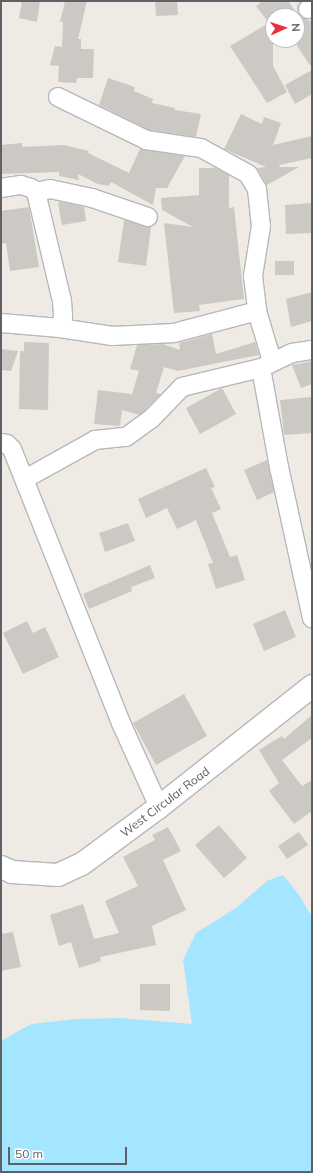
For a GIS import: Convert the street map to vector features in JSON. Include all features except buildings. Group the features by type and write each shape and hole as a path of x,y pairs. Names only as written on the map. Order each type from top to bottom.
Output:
{"street":[{"path":"58,97 146,140 201,148 248,174 257,189 262,226 253,276 279,467 312,618"},
{"path":"1,188 20,185 32,188 36,192 62,301 63,317 60,328"},
{"path":"36,192 50,189 92,198 148,217"},
{"path":"1,323 60,328 112,336 174,333 258,310"},
{"path":"25,479 95,440 126,437 151,419 182,387 266,364 292,353 312,350"},
{"path":"1,443 7,444 12,449 121,723 159,807"},
{"name":"West Circular Road","path":"1,867 12,872 58,875 82,864 159,807 312,686"}],"water":[{"path":"283,875 299,895 312,917 312,1172 1,1172 1,1041 31,1024 75,1019 120,1018 192,1024 183,960 196,933 236,908 267,881"}]}
